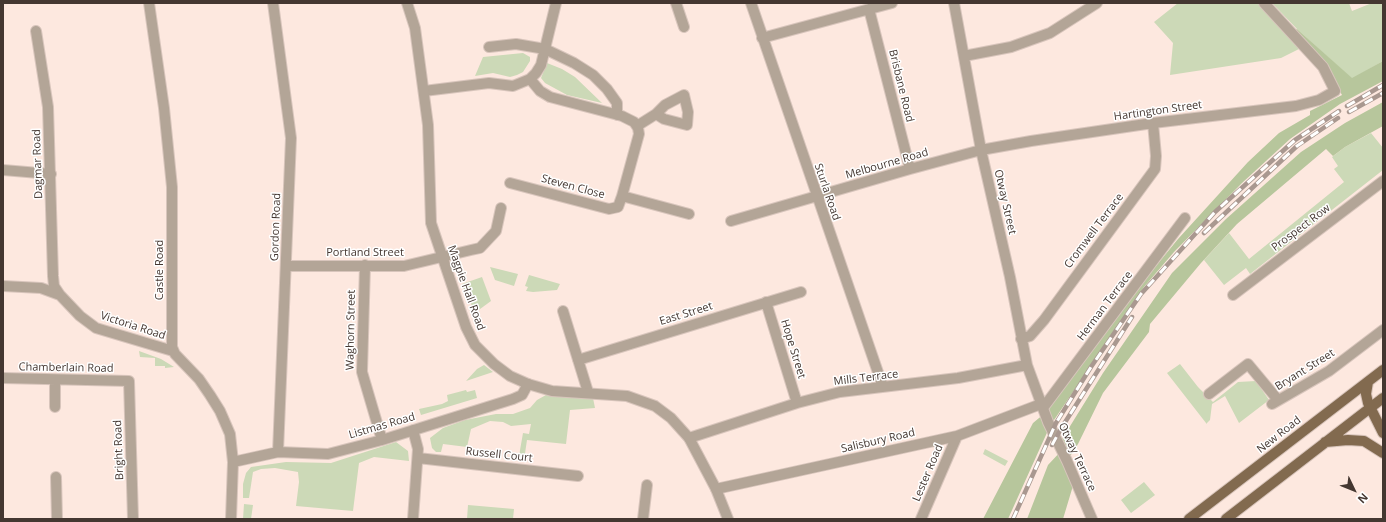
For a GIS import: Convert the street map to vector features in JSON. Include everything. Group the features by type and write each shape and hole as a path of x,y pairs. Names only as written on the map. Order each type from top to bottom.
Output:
{"main road":[{"name":"New Road","path":"1189,519 1383,370"},
{"path":"1368,382 1366,394 1369,405 1383,433"},
{"path":"1226,519 1325,442 1369,405 1383,399"},
{"path":"1340,403 1369,405"},
{"path":"1325,442 1348,440 1364,441 1383,453"}],"street":[{"name":"Castle Road","path":"149,3 164,108 172,187 171,341 173,352"},
{"name":"Gordon Road","path":"273,3 291,138 278,452"},
{"name":"Magpie Hall Road","path":"407,3 415,28 424,91 429,145 430,217 432,228 467,330 477,348 506,373 528,384 552,391 588,392 627,396 650,402 671,418 689,438 716,489 728,519"},
{"path":"424,91 489,83 513,86 522,84 530,79 539,69 556,3"},
{"path":"676,3 684,27"},
{"name":"Sturla Road","path":"751,3 882,387"},
{"path":"762,38 892,3"},
{"name":"Otway Street","path":"954,3 981,150 1010,277 1021,339 1027,364 1042,406"},
{"path":"964,56 1011,47 1050,33 1098,3"},
{"name":"Hartington Street","path":"981,150 1153,123 1296,106 1319,100 1335,91 1323,67 1264,3"},
{"name":"Brisbane Road","path":"869,9 910,169"},
{"name":"Dagmar Road","path":"36,30 48,107 53,276 54,286 60,295"},
{"path":"489,46 516,44 545,49 574,63 600,81 615,100 617,115"},
{"path":"530,79 540,91 548,96 630,119 637,126 639,134 622,196 689,214"},
{"path":"637,126 656,114"},
{"name":"Cromwell Terrace","path":"1021,339 1031,335 1044,320 1155,169 1156,156 1153,123"},
{"name":"Melbourne Road","path":"730,221 981,150"},
{"path":"3,170 51,174"},
{"name":"Prospect Row","path":"1233,295 1383,181"},
{"name":"Steven Close","path":"510,182 609,208 618,207 622,196"},
{"path":"442,258 480,248 496,231 501,208"},
{"name":"Herman Terrace","path":"1042,406 1185,218"},
{"name":"Portland Street","path":"286,266 404,266 442,258"},
{"name":"Waghorn Street","path":"365,265 362,372 382,440"},
{"name":"Victoria Road","path":"3,286 42,288 60,295 80,316 96,328 173,352"},
{"name":"East Street","path":"578,360 801,292"},
{"name":"Hope Street","path":"766,302 798,403"},
{"path":"563,311 588,392"},
{"name":"Bryant Street","path":"1209,394 1248,364 1275,402 1329,372 1383,330"},
{"path":"173,352 203,384 220,411 230,434 233,462 231,519"},
{"name":"Mills Terrace","path":"689,438 798,403 840,392 958,378 1027,364"},
{"name":"Chamberlain Road","path":"3,378 129,381"},
{"path":"55,380 55,407"},
{"name":"Bright Road","path":"129,381 133,519"},
{"name":"Listmas Road","path":"233,462 278,452 328,454 382,440 513,399 522,395 528,384"},
{"name":"Salisbury Road","path":"716,489 957,436 1042,406"},
{"name":"Otway Terrace","path":"1042,406 1092,519"},
{"path":"413,430 418,446 413,519"},
{"name":"Lester Road","path":"921,519 957,436"},
{"name":"Russell Court","path":"418,458 578,476"},
{"path":"56,477 57,519"},
{"path":"643,519 647,485"}],"green space":[{"path":"1178,3 1260,3 1301,48 1281,58 1170,75 1173,43 1154,22"},
{"path":"1272,3 1349,3 1352,11 1372,3 1383,3 1383,61 1352,79 1297,29"},
{"path":"1297,29 1352,78 1383,61 1383,81 1340,104 1290,139 1242,183 1174,252 1144,287 1050,426 1008,519 983,519 1033,423 1045,413 1147,277 1178,239 1248,162 1279,133 1310,115 1310,111 1342,95 1332,77 1294,31"},
{"path":"523,53 530,57 530,61 523,72 517,75 510,77 493,73 475,76 483,57"},
{"path":"547,63 562,69 575,77 602,103 567,95 545,83 541,78"},
{"path":"1383,102 1383,126 1345,147 1333,156 1326,149 1237,224 1201,263 1150,324 1149,332 1103,393 1078,444 1067,461 1075,479 1063,519 1027,519 1048,465 1062,450 1059,444 1103,373 1172,273 1226,219 1301,152 1345,123"},
{"path":"1371,133 1383,148 1383,170 1250,274 1246,268 1224,285 1204,260 1229,233 1249,259 1344,182 1334,169 1338,166 1332,157 1345,147"},
{"path":"490,267 518,274 514,286 495,280"},
{"path":"529,275 560,284 557,290 533,292 526,291 528,287 525,286"},
{"path":"482,277 491,301 476,312 466,296 462,284"},
{"path":"139,351 161,359 174,367 165,368 165,366 155,366 155,358 140,357"},
{"path":"1180,364 1198,387 1213,402 1238,382 1256,381 1269,400 1239,423 1225,396 1212,404 1210,420 1206,424 1167,373"},
{"path":"484,365 493,372 466,381 477,369"},
{"path":"466,390 467,392 475,390 477,398 421,415 419,409 442,404 448,401 447,395"},
{"path":"546,395 593,398 595,408 570,410 566,444 527,440 524,460 519,456 523,433 529,434 531,424 511,426 503,422 490,421 471,429 467,447 443,444 441,452 436,452 432,448 430,438 443,428 465,420 496,414 513,414 530,408 537,400"},
{"path":"396,442 408,451 409,461 374,457 359,463 353,511 296,506 299,482 298,472 275,468 261,469 253,472 249,498 243,498 243,484 246,473 251,467 286,462 331,463"},
{"path":"985,449 1008,461 1005,466 983,454"},
{"path":"1144,482 1155,495 1131,513 1121,500"},
{"path":"244,504 253,505 251,519 243,519"},
{"path":"468,505 514,509 513,519 467,519"}],"railway":[{"path":"1347,106 1383,85"},
{"path":"1349,112 1383,93"},
{"path":"1013,519 1056,423 1091,367 1141,294 1215,212 1295,140 1339,111"},
{"path":"1204,233 1297,146 1338,118"},
{"path":"1052,445 1132,317"}]}
